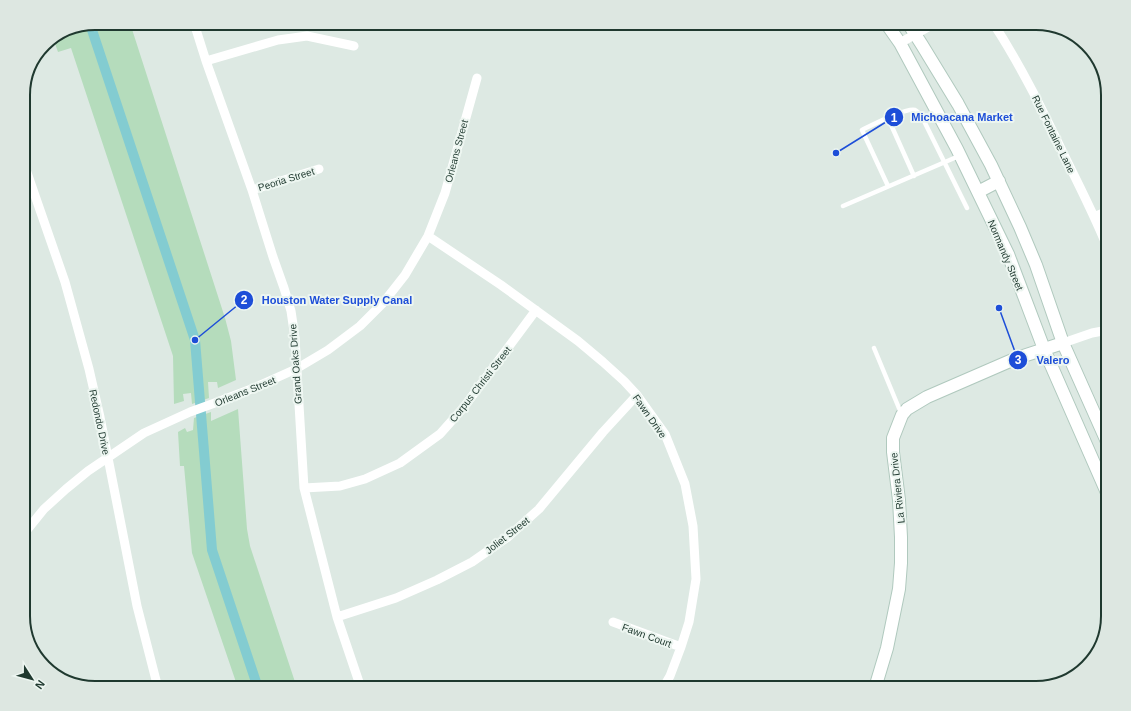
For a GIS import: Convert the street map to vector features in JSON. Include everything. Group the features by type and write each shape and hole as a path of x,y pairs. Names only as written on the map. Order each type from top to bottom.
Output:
{"main road":[{"name":"Normandy Street","path":"891,30 900,43 938,112 1008,254 1044,349 1101,479"},
{"path":"912,30 958,104 999,180 1036,265 1062,343 1101,429"},
{"path":"978,192 999,180"},
{"name":"La Riviera Drive","path":"877,681 887,648 899,588 901,537 893,438 902,415 908,408 922,400 1017,358 1062,343"}],"street":[{"name":"Grand Oaks Drive","path":"196,30 252,190 291,311 295,338 304,488 337,617 359,681"},
{"path":"900,43 923,30"},
{"name":"Rue Fontaine Lane","path":"997,30 1054,133 1101,233"},
{"path":"206,61 278,40 307,36 354,46"},
{"name":"Orleans Street","path":"30,526 44,509 88,470 144,433 190,412 254,388 296,369 339,342 360,326 383,303 405,275 428,236 445,193 476,78"},
{"name":"Peoria Street","path":"252,190 319,169"},
{"name":"Redondo Drive","path":"30,180 65,282 78,327 100,417 136,606 156,681"},
{"path":"1094,217 1101,214"},
{"name":"Fawn Drive","path":"428,236 536,310 603,362 637,395 665,434 685,484 693,526 696,579 689,622 681,647 667,681"},
{"name":"Corpus Christi Street","path":"304,488 340,486 365,479 400,463 440,434 464,407 536,310"},
{"path":"1062,343 1101,331"},
{"name":"Joliet Street","path":"337,617 396,598 437,580 472,562 508,537 539,509 598,438 637,395"},
{"name":"Fawn Court","path":"613,622 681,647"}],"lane":[{"path":"888,186 862,130 905,110 915,110 923,119 967,208"},
{"path":"923,119 938,112"},
{"path":"888,118 914,176"},
{"path":"843,206 960,156"},
{"path":"874,348 902,415"}],"green space":[{"path":"132,30 225,318 231,341 236,380 218,388 217,382 208,382 209,398 192,404 191,393 183,394 184,401 174,404 173,356 71,48 58,52 55,44 70,35 82,31"},
{"path":"238,409 247,529 250,546 295,681 236,681 192,553 184,466 180,466 178,432 185,428 187,432 193,430 194,418 211,412 211,421"}],"waterway":[{"path":"92,30 195,340 212,550 256,681"}],"place":[{"name":"Michoacana Market","path":"836,153"},
{"name":"Valero","path":"999,308"},
{"name":"Houston Water Supply Canal","path":"195,340"}]}
